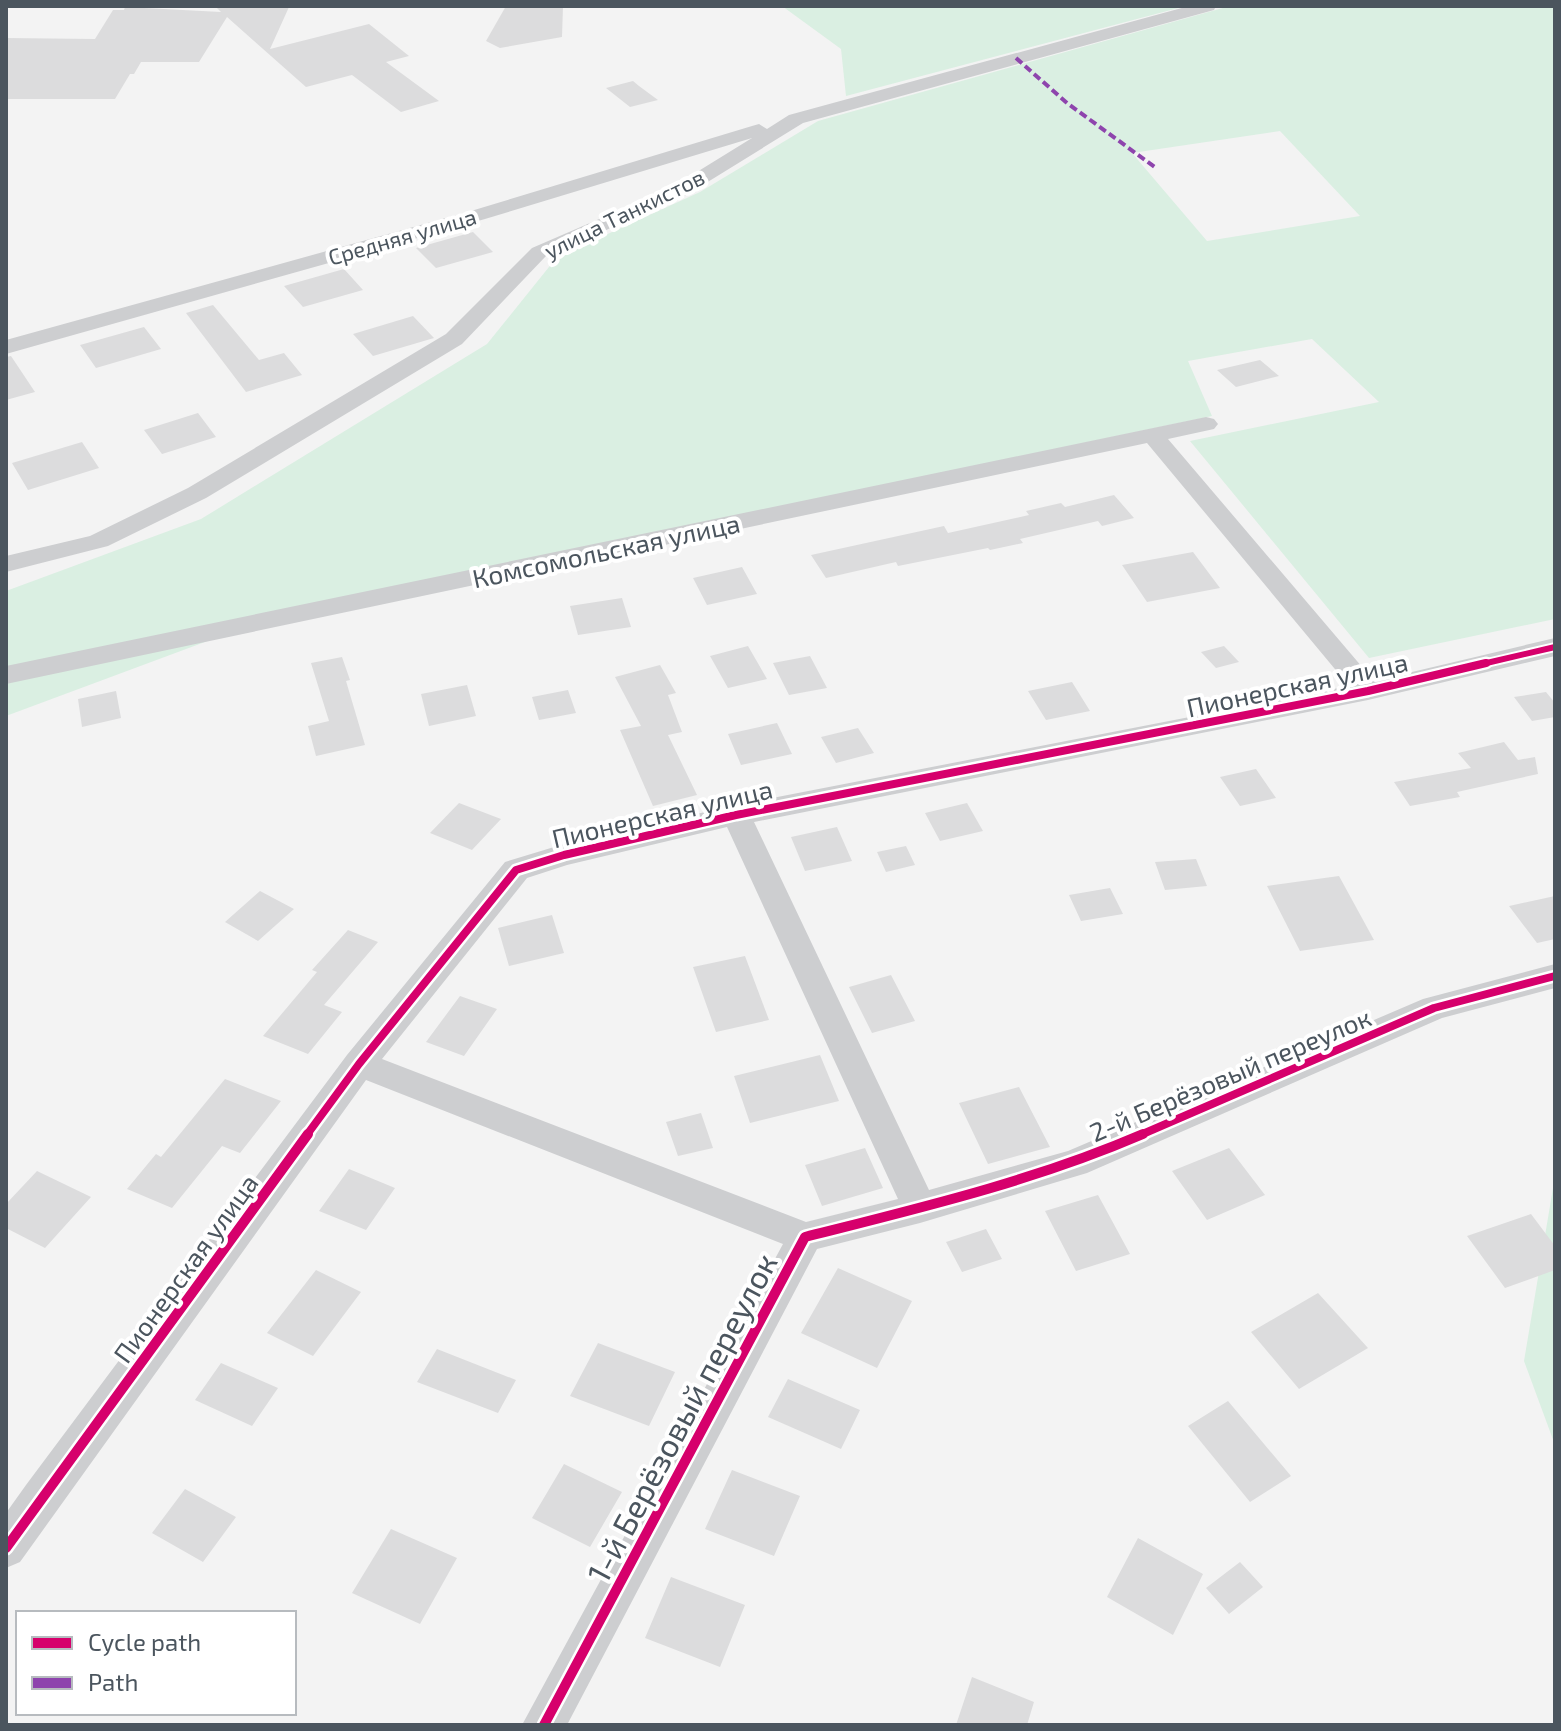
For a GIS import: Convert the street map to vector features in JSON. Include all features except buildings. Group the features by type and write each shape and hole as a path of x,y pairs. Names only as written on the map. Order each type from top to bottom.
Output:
{"street":[{"name":"улица Танкистов","path":"6,564 99,541 197,493 454,339 539,252 678,192 796,119 1208,6"},
{"name":"Средняя улица","path":"6,347 463,219 796,119"},
{"name":"Комсомольская улица","path":"6,675 1206,424"},
{"path":"1152,435 1368,691"},
{"name":"Пионерская улица","path":"6,1548 359,1064 516,870 564,855 736,815 1552,652"},
{"path":"736,815 920,1208"},
{"name":"2-й Берёзовый переулок","path":"920,1208 1075,1163 1434,1008 1555,976"},
{"path":"359,1064 805,1237"},
{"name":"1-й Берёзовый переулок","path":"544,1725 805,1237 920,1208"}],"green space":[{"path":"782,6 1186,6 846,96 841,49"},
{"path":"1230,6 1555,6 1555,619 1369,658 1190,441 1379,402 1312,339 1188,361 1212,416 294,609 6,716 6,591 201,519 487,344 557,257 700,192 818,121","holes":["1280,131 1360,216 1207,241 1132,153"]},
{"path":"1555,1182 1555,1445 1524,1361"}],"marked path":[{"path":"1016,58 1067,103 1156,168"}],"cycle path":[{"path":"6,1548 359,1064 516,870 564,855 736,815 1368,691 1555,647"},
{"path":"544,1725 805,1237 920,1208 1075,1163 1434,1008 1555,976"}]}
